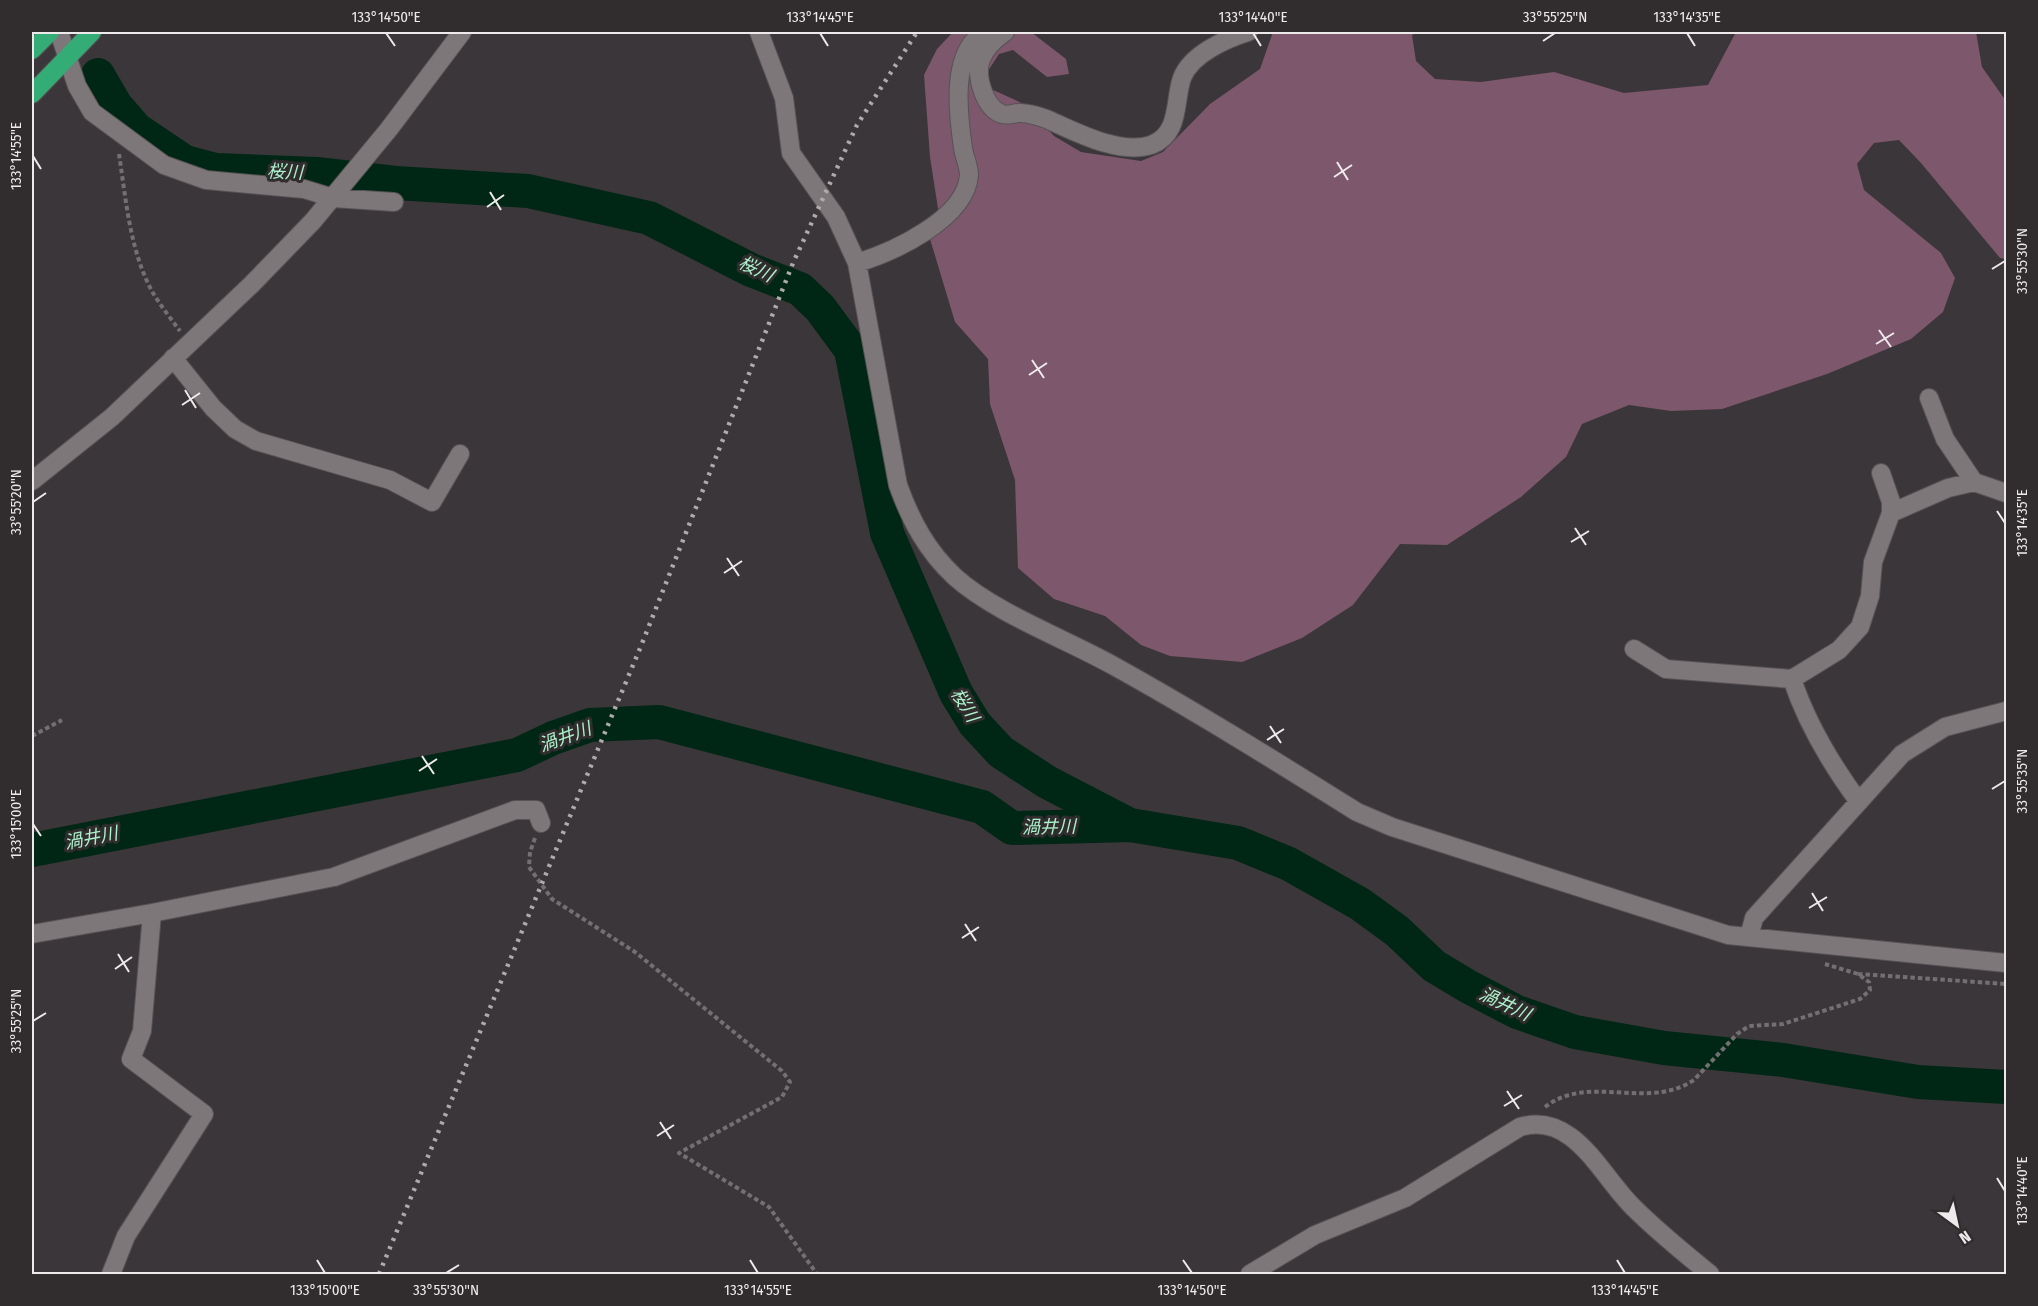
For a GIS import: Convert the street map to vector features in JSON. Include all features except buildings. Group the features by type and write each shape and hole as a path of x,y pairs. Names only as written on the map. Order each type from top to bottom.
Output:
{"highway":[{"path":"32,50 50,32"},
{"path":"32,94 92,32"}],"street":[{"path":"59,32 77,86 92,112 164,165 206,180 304,189 394,202"},
{"path":"32,482 112,417 252,284 336,194 462,32"},
{"path":"759,32 784,98 791,153 836,217 857,263 898,485 909,514 922,539 956,578 972,590 1114,666 1357,812 1392,827 1728,935 2007,963"},
{"path":"857,263 878,256 925,233 954,206 964,190 969,175 963,147 959,86 962,58 985,32"},
{"path":"1005,32 994,40 980,60 982,93 992,108 1003,115 1020,113 1050,120 1105,144 1138,147 1152,144 1167,133 1178,112 1182,77 1196,59 1220,43 1248,32"},
{"path":"173,358 213,408 235,429 256,441 390,480 432,502 460,454"},
{"path":"1929,398 1945,439 1974,482"},
{"path":"1634,649 1666,669 1792,679 1839,650 1860,627 1870,597 1873,562 1891,513 1891,502 1881,473"},
{"path":"1891,513 1948,488 1974,482 2007,493"},
{"path":"1792,679 1801,706 1817,737 1859,801"},
{"path":"1749,938 1754,918 1897,759 1922,740 1945,728 2007,711"},
{"path":"32,934 334,877 515,810 536,810 541,823"},
{"path":"111,1275 126,1236 204,1114 131,1059 142,1031 152,913"},
{"path":"1250,1275 1315,1235 1405,1198 1520,1127 1536,1122 1554,1128 1580,1145 1632,1206 1710,1275"}],"path":[{"path":"117,129 117,145 132,234 139,255 153,292 189,343"},
{"path":"32,736 62,720"},
{"path":"541,823 530,852 529,867 552,899 635,952 782,1071 790,1082 782,1097 679,1153 769,1207 817,1275"},
{"path":"1824,964 1858,974 2007,984"},
{"path":"1536,1122 1546,1106 1568,1093 1581,1091 1638,1095 1685,1086 1694,1080 1737,1034 1749,1026 1782,1024 1860,999 1870,990 1869,982 1858,974"}],"shaded area":[{"path":"953,32 1031,32 1066,59 1069,74 1047,77 1013,50 999,54 986,74 991,89 1026,105 1054,136 1081,152 1141,161 1163,152 1210,104 1260,69 1273,32 1419,32 1412,35 1416,61 1435,79 1481,82 1554,72 1624,93 1708,85 1736,32 1976,32 1982,67 2006,101 2006,259 2000,258 1899,140 1874,143 1857,164 1864,190 1941,253 1955,278 1943,312 1911,339 1827,374 1722,409 1671,411 1629,405 1582,424 1566,457 1521,497 1447,545 1400,544 1353,605 1302,638 1242,662 1170,656 1141,645 1105,616 1054,599 1018,568 1015,480 990,404 988,359 955,322 930,239 939,215 930,157 924,75 937,49"}],"waterway":[{"name":"桜川","path":"98,75 116,106 136,129 185,162 215,170 316,174 396,183 528,191 649,218 751,270 800,289 820,308 851,350 887,533 956,693 975,724 1001,752 1047,782 1128,824"},
{"name":"渦井川","path":"32,850 517,755 553,738 590,725 659,722 982,807 1012,828 1130,825 1238,843 1289,864 1360,904 1397,931 1434,966 1469,987 1517,1012 1575,1032 1664,1048 1783,1060 1918,1082 2006,1087"}],"railway":[{"path":"379,1274 641,646 793,263 857,125 917,32"}]}
